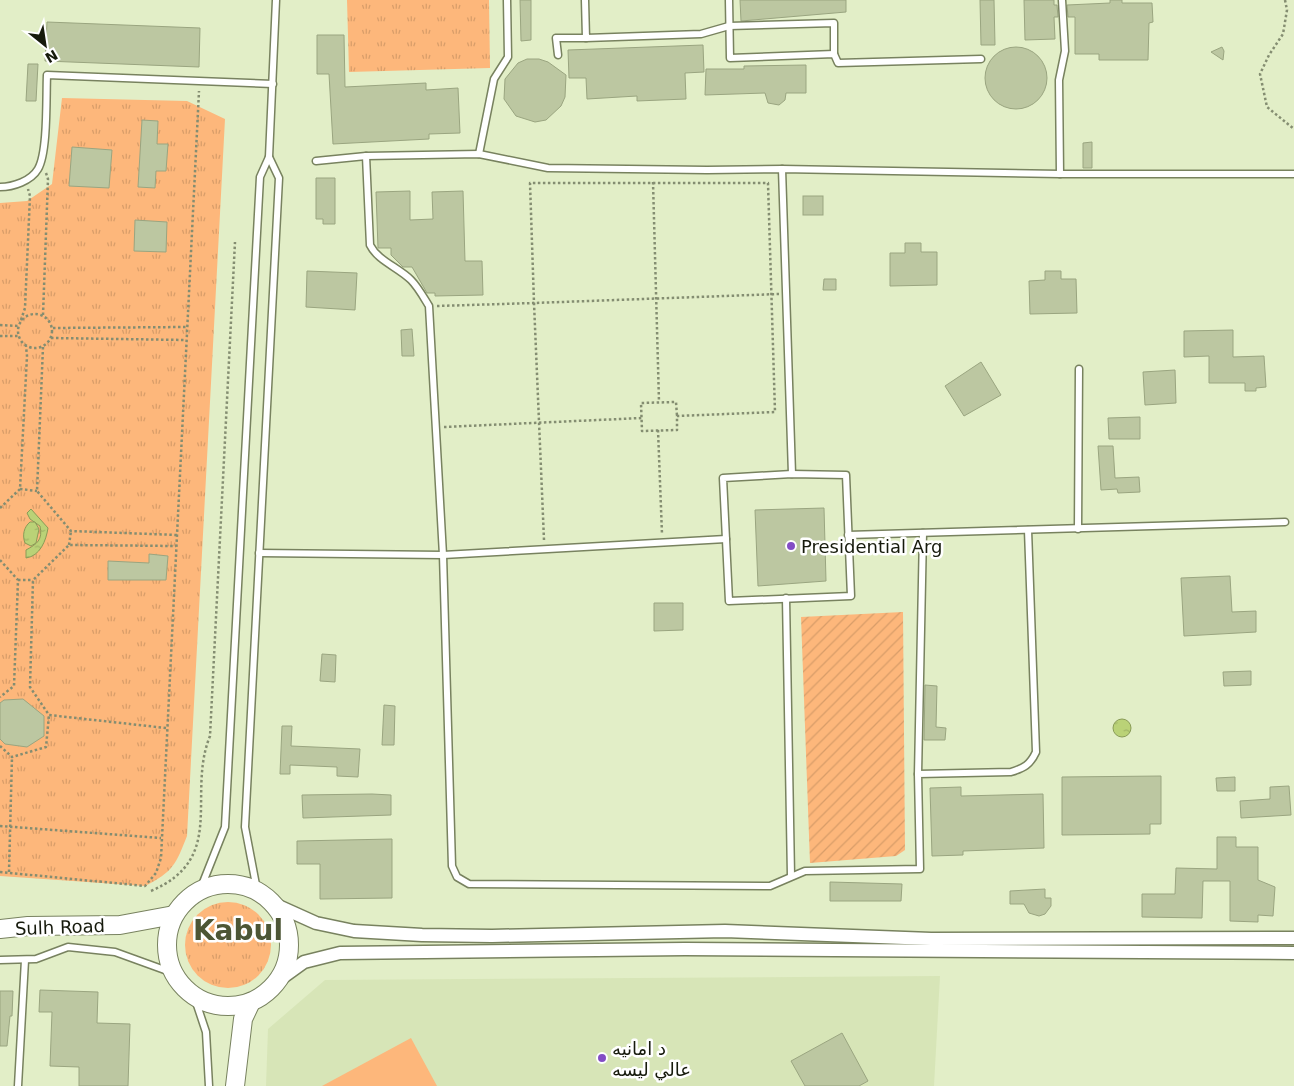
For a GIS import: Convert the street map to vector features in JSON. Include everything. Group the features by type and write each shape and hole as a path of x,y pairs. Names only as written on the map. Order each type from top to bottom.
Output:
{"street":[{"path":"1294,938 931,940 725,931 492,936 412,934 354,931 316,923 276,905 257,890 228,883 200,890 174,915 167,934 167,954 173,973 194,996 222,1006 251,1002 267,992 304,962 340,954 686,949 1294,953"},
{"path":"276,905 288,928 290,955 280,980"},
{"name":"Sulh Road","path":"0,929 28,926 120,925 174,915"},
{"path":"851,950 853,936"},
{"path":"235,1086 243,1019 251,1002"}],"lane":[{"path":"200,890 225,827 260,177 269,157 276,0"},
{"path":"479,154 494,79 508,57 507,0"},
{"path":"585,0 586,38"},
{"path":"729,0 730,58 834,54"},
{"path":"1060,174 1059,80 1065,51 1062,0"},
{"path":"558,55 556,38 701,34 729,26 834,23 834,54 838,63 982,59"},
{"path":"0,187 15,185 38,170 41,160 47,75 273,84"},
{"path":"316,160 366,156 479,154 548,168 782,169 1060,174 1294,174"},
{"path":"366,156 370,245 375,255 395,267 412,282 429,306 443,555 452,866 457,877 469,884 770,886 805,871 920,869 918,774 923,534"},
{"path":"257,890 245,826 279,178 269,157"},
{"path":"782,169 792,474"},
{"path":"1078,529 1079,369"},
{"path":"792,474 846,475 848,535 851,596 729,601 723,478 792,474"},
{"path":"848,535 1285,522"},
{"path":"918,774 1011,772 1024,768 1031,762 1036,752 1028,530"},
{"path":"259,554 443,555 726,539"},
{"path":"786,598 791,876"},
{"path":"0,960 36,959 68,947 115,952 173,973"},
{"path":"18,1086 24,960"},
{"path":"194,996 206,1032 209,1086"}],"path":[{"path":"1285,0 1287,10 1283,34 1269,55 1260,74 1267,107 1294,129"},
{"path":"0,872 145,886 156,873 160,858 199,82"},
{"path":"41,160 48,179 43,315"},
{"path":"0,508 20,489 27,356 26,346 18,336 18,326 25,308 30,196 25,180"},
{"path":"652,182 659,402"},
{"path":"544,549 530,183 768,183 775,412 677,416"},
{"path":"151,891 180,874 192,859 200,835 204,750 210,736 235,242"},
{"path":"429,306 785,294"},
{"path":"21,320 34,314 43,315 48,319 53,328 51,338 44,347 38,349 26,346"},
{"path":"0,325 18,326"},
{"path":"53,328 186,327"},
{"path":"0,336 18,336"},
{"path":"51,338 186,340"},
{"path":"18,580 33,580 69,545 71,531 37,490 44,347"},
{"path":"676,402 677,416 677,430 642,431 642,403 676,402"},
{"path":"435,427 642,418"},
{"path":"658,430 662,542"},
{"path":"20,489 37,490"},
{"path":"71,531 176,535"},
{"path":"69,545 176,546"},
{"path":"0,560 18,580 14,686 0,697"},
{"path":"12,756 46,747 49,715 30,687 33,580"},
{"path":"49,715 167,728"},
{"path":"0,746 12,756"},
{"path":"9,872 12,756"},
{"path":"0,826 162,838"}],"shaded area":[{"name":"د امانیه عالي لیسه","path":"940,976 934,1086 266,1086 268,1029 325,980"}],"green space":[{"path":"347,0 489,0 490,68 349,72"},
{"path":"62,98 187,101 225,119 187,836 180,854 168,871 145,886 0,876 0,203 27,201 52,184"},
{"path":"903,612 905,850 896,856 810,863 801,617"},
{"path":"228,902 245,905 259,914 268,928 271,945 268,962 259,976 245,985 228,988 211,985 197,976 188,962 185,945 188,928 197,914 211,905"},
{"path":"411,1038 437,1086 322,1086"}],"water":[{"path":"31,509 48,528 46,538 39,551 26,558 26,550 38,541 41,535 40,526 30,519 27,513"},
{"path":"30,522 35,522 39,529 36,543 31,546 25,543 24,537 25,529"},
{"path":"1122,719 1128,722 1131,728 1128,734 1122,737 1116,734 1113,728 1116,722"}],"building":[{"path":"520,0 531,0 531,40 521,41"},
{"path":"740,0 846,0 846,12 741,21"},
{"path":"980,0 994,0 995,45 981,45"},
{"path":"1024,0 1054,0 1054,5 1057,5 1058,17 1054,17 1055,39 1025,40"},
{"path":"1110,0 1122,0 1122,3 1152,3 1153,22 1149,23 1148,60 1099,60 1099,54 1075,54 1075,17 1068,17 1067,5 1110,3"},
{"path":"47,22 200,28 199,67 45,61"},
{"path":"317,35 344,35 345,87 426,83 426,90 458,88 460,133 429,134 429,139 333,144 329,74 317,74"},
{"path":"703,45 704,72 685,73 686,99 637,101 637,96 587,99 586,78 569,78 568,50"},
{"path":"1010,47 1022,47 1038,56 1045,66 1047,78 1045,90 1038,100 1022,109 1010,109 999,104 990,95 985,84 985,72 990,61 999,52"},
{"path":"1222,47 1224,51 1223,60 1211,52"},
{"path":"527,59 539,59 548,62 566,75 565,97 561,106 546,120 535,122 516,116 504,99 505,79 518,63"},
{"path":"28,64 38,64 36,101 26,101"},
{"path":"806,65 806,93 786,93 785,100 779,105 768,103 765,93 705,95 706,69 744,69 744,66"},
{"path":"142,120 158,121 157,144 168,144 166,171 156,171 155,188 138,187"},
{"path":"1092,142 1092,168 1083,168 1083,143"},
{"path":"72,147 112,150 109,188 69,186"},
{"path":"316,178 335,178 335,224 323,224 323,219 316,219"},
{"path":"410,191 410,220 433,219 432,192 463,191 465,261 482,261 483,295 435,296 435,293 427,293 412,267 403,267 391,255 391,248 378,248 376,192"},
{"path":"803,196 823,196 823,215 803,215"},
{"path":"135,220 167,222 166,252 134,251"},
{"path":"905,243 921,243 921,252 937,252 937,285 890,286 890,253 905,253"},
{"path":"307,271 357,273 355,310 306,307"},
{"path":"1045,271 1061,271 1061,279 1076,279 1077,313 1030,314 1029,281 1045,280"},
{"path":"824,279 836,279 836,290 823,290"},
{"path":"412,329 414,356 402,356 401,330"},
{"path":"1233,330 1233,357 1264,356 1266,387 1256,388 1256,391 1245,391 1245,383 1209,383 1209,356 1184,357 1184,331"},
{"path":"981,362 1001,395 964,416 945,386"},
{"path":"1175,370 1176,403 1145,405 1143,372"},
{"path":"1140,417 1140,439 1109,439 1108,418"},
{"path":"1098,446 1113,446 1115,478 1139,477 1140,492 1118,493 1117,489 1101,490"},
{"name":"Presidential Arg","path":"824,508 826,581 758,586 755,510"},
{"path":"149,554 168,556 166,580 108,580 108,561 149,563"},
{"path":"1230,576 1232,612 1256,611 1256,632 1184,636 1181,578"},
{"path":"654,603 683,603 683,630 654,631"},
{"path":"322,654 336,655 335,682 320,681"},
{"path":"1251,671 1251,685 1224,686 1223,672"},
{"path":"925,685 937,686 936,727 946,728 945,740 924,740"},
{"path":"23,699 44,716 44,736 27,747 5,744 0,739 0,703 4,700"},
{"path":"384,705 395,706 394,745 382,745"},
{"path":"282,726 292,726 291,746 360,749 358,777 337,776 337,767 290,765 290,774 280,774"},
{"path":"1161,776 1161,824 1150,824 1150,834 1062,835 1062,777"},
{"path":"1235,777 1235,791 1217,791 1216,778"},
{"path":"1289,786 1291,815 1241,818 1240,801 1270,799 1270,787"},
{"path":"961,787 961,796 1043,794 1044,848 963,851 963,855 932,856 930,788"},
{"path":"302,795 391,795 391,815 303,818"},
{"path":"1217,837 1236,837 1236,847 1258,847 1258,880 1275,887 1273,916 1258,915 1258,922 1230,921 1230,881 1203,881 1202,918 1142,917 1142,894 1175,894 1176,868 1217,869"},
{"path":"392,839 392,898 320,899 320,864 297,864 297,841"},
{"path":"830,882 902,884 901,901 830,901"},
{"path":"1045,889 1045,898 1051,898 1051,906 1045,914 1039,916 1029,913 1024,904 1010,904 1010,891"},
{"path":"40,990 98,992 97,1023 130,1024 128,1086 79,1086 79,1067 50,1066 52,1012 39,1012"},
{"path":"0,991 13,991 12,1016 10,1016 7,1046 0,1046"},
{"path":"842,1033 868,1081 859,1086 805,1086 791,1061"}],"place":[{"name":"Presidential Arg","path":"791,546"},
{"name":"د امانیه عالي لیسه","path":"602,1058"}],"district":[{"name":"Kabul","path":"238,930"}]}
